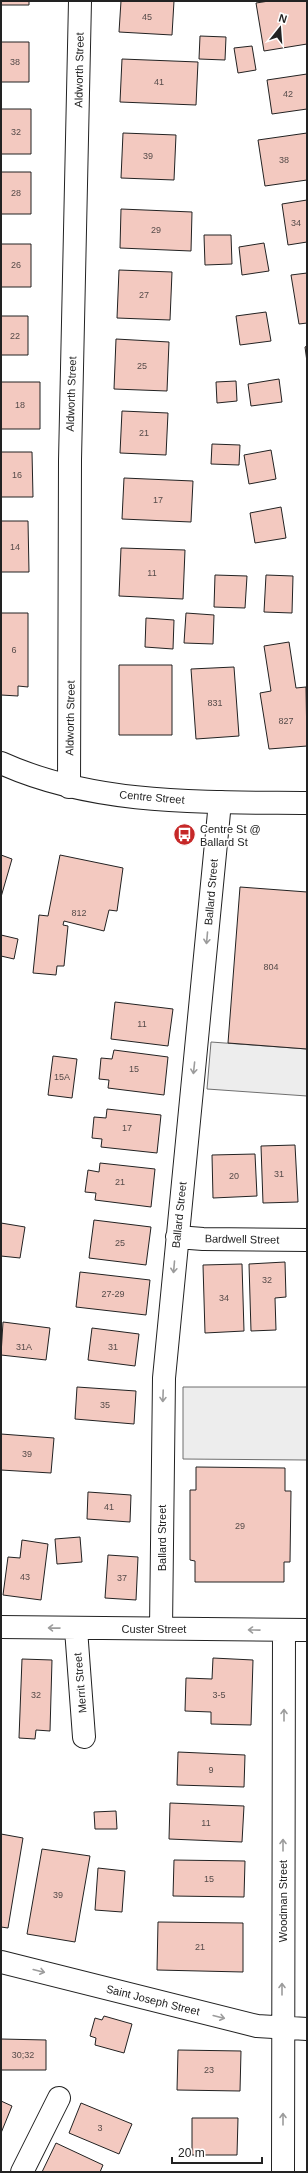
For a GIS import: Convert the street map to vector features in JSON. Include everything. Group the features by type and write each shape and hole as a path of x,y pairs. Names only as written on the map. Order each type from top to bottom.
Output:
{"street":[{"name":"Aldworth Street","path":"69,787 70,460 80,1"},
{"name":"Centre Street","path":"1,763 37,778 69,787 138,797 220,802 307,804"},
{"name":"Ballard Street","path":"161,1628 164,1378 220,802"},
{"name":"Bardwell Street","path":"177,1237 203,1239 307,1240"},
{"name":"Custer Street","path":"1,1627 76,1629 161,1628 307,1630"},
{"name":"Merrit Street","path":"76,1629 84,1737"},
{"name":"Woodman Street","path":"283,2172 282,2028 284,1630"},
{"name":"Saint Joseph Street","path":"1,1962 257,2026 307,2029"},
{"path":"22,2172 59,2098"}],"shaded area":[{"path":"211,1042 307,1049 307,1096 207,1089"},
{"path":"183,1387 307,1387 307,1460 183,1459"}],"building":[{"path":"1,1 29,1 29,5 1,5"},
{"path":"121,1 174,1 172,35 119,32"},
{"path":"269,1 307,1 307,44 264,51 256,3"},
{"path":"200,36 226,37 225,60 199,59"},
{"path":"1,42 29,42 29,82 1,82"},
{"path":"252,46 256,70 238,73 234,48"},
{"path":"122,59 198,62 196,105 120,102"},
{"path":"307,74 307,109 272,114 267,80"},
{"path":"1,109 31,109 31,154 1,154"},
{"path":"123,133 176,135 174,180 121,178"},
{"path":"307,133 307,180 265,186 258,140"},
{"path":"1,172 31,172 31,214 1,214"},
{"path":"307,200 307,242 288,245 282,204"},
{"path":"121,209 192,212 191,251 120,248"},
{"path":"204,235 231,235 232,264 205,265"},
{"path":"264,243 269,271 242,275 239,247"},
{"path":"1,244 31,244 31,287 1,287"},
{"path":"119,270 172,272 170,320 117,318"},
{"path":"307,273 307,323 299,324 291,275"},
{"path":"266,312 271,341 240,345 236,316"},
{"path":"1,316 28,316 28,355 1,355"},
{"path":"116,339 169,342 167,391 114,389"},
{"path":"307,346 307,362 305,347"},
{"path":"279,379 282,402 251,406 248,384"},
{"path":"236,381 237,401 217,403 216,382"},
{"path":"1,382 40,382 40,429 1,429"},
{"path":"122,411 168,413 166,455 120,453"},
{"path":"212,444 240,445 239,465 211,464"},
{"path":"271,450 276,479 249,484 244,455"},
{"path":"1,452 32,452 33,497 1,497"},
{"path":"124,478 193,481 191,522 122,519"},
{"path":"281,507 286,538 255,543 250,513"},
{"path":"1,521 28,521 29,572 1,572"},
{"path":"121,548 185,550 183,599 119,596"},
{"path":"215,575 247,576 245,608 214,607"},
{"path":"266,575 293,576 292,613 264,612"},
{"path":"1,613 28,613 28,687 18,686 18,696 1,695"},
{"path":"186,613 214,615 213,644 184,643"},
{"path":"146,618 174,620 173,649 145,647"},
{"path":"289,642 296,688 306,687 307,746 269,749 260,693 271,691 264,646"},
{"path":"119,665 172,665 172,735 119,735"},
{"path":"234,667 239,736 196,739 191,669"},
{"path":"1,855 12,859 1,897"},
{"path":"60,855 123,868 117,911 109,910 104,931 64,921 63,925 68,926 64,966 57,966 56,975 33,973 39,915 48,916"},
{"path":"240,887 307,892 307,1049 228,1043"},
{"path":"1,935 18,939 14,959 1,956"},
{"path":"115,1002 173,1009 168,1046 111,1039"},
{"path":"114,1050 168,1057 164,1095 108,1088 109,1080 99,1079 101,1058 112,1059"},
{"path":"53,1056 77,1059 72,1098 48,1095"},
{"path":"107,1109 161,1115 157,1153 101,1147 102,1139 92,1138 94,1117 106,1118"},
{"path":"295,1145 298,1202 263,1203 261,1146"},
{"path":"255,1154 257,1196 213,1198 212,1155"},
{"path":"100,1163 155,1169 151,1207 95,1200 96,1193 85,1192 88,1170 99,1172"},
{"path":"94,1220 151,1227 146,1265 89,1258"},
{"path":"1,1223 25,1227 20,1258 1,1256"},
{"path":"285,1262 286,1297 275,1298 276,1330 251,1331 249,1264"},
{"path":"242,1264 244,1331 205,1333 203,1265"},
{"path":"80,1272 150,1280 146,1315 76,1307"},
{"path":"3,1322 50,1328 46,1360 1,1355"},
{"path":"92,1328 139,1334 135,1366 88,1360"},
{"path":"77,1387 136,1391 134,1424 75,1419"},
{"path":"1,1434 54,1438 51,1473 1,1470"},
{"path":"196,1467 285,1468 285,1491 291,1491 290,1562 284,1562 284,1582 195,1582 195,1561 190,1560 190,1490 196,1490"},
{"path":"88,1492 131,1495 130,1522 87,1519"},
{"path":"80,1537 82,1562 57,1564 55,1539"},
{"path":"22,1540 48,1544 41,1600 3,1595 8,1557 20,1558"},
{"path":"108,1555 138,1557 136,1600 105,1598"},
{"path":"213,1658 253,1660 251,1725 211,1724 211,1712 185,1711 186,1678 212,1679"},
{"path":"22,1659 52,1660 50,1731 36,1730 35,1739 19,1738"},
{"path":"178,1752 245,1755 244,1787 177,1785"},
{"path":"170,1803 244,1806 242,1842 169,1839"},
{"path":"116,1811 117,1829 95,1829 94,1812"},
{"path":"1,1834 23,1838 8,1928 1,1927"},
{"path":"42,1849 90,1856 75,1942 27,1934"},
{"path":"174,1860 245,1861 244,1897 173,1896"},
{"path":"98,1868 125,1871 122,1912 95,1910"},
{"path":"158,1922 243,1923 243,1972 157,1970"},
{"path":"104,2016 132,2024 124,2053 95,2045 96,2038 90,2036 95,2018 102,2020"},
{"path":"1,2039 46,2040 46,2070 1,2070"},
{"path":"178,2050 241,2051 240,2091 177,2090"},
{"path":"1,2101 12,2106 1,2133"},
{"path":"81,2103 132,2124 119,2154 69,2133"},
{"path":"192,2118 238,2118 237,2155 192,2155"},
{"path":"56,2143 103,2165 100,2172 42,2172"}],"place":[{"name":"Centre St @ Ballard St","path":"184,835"}]}
